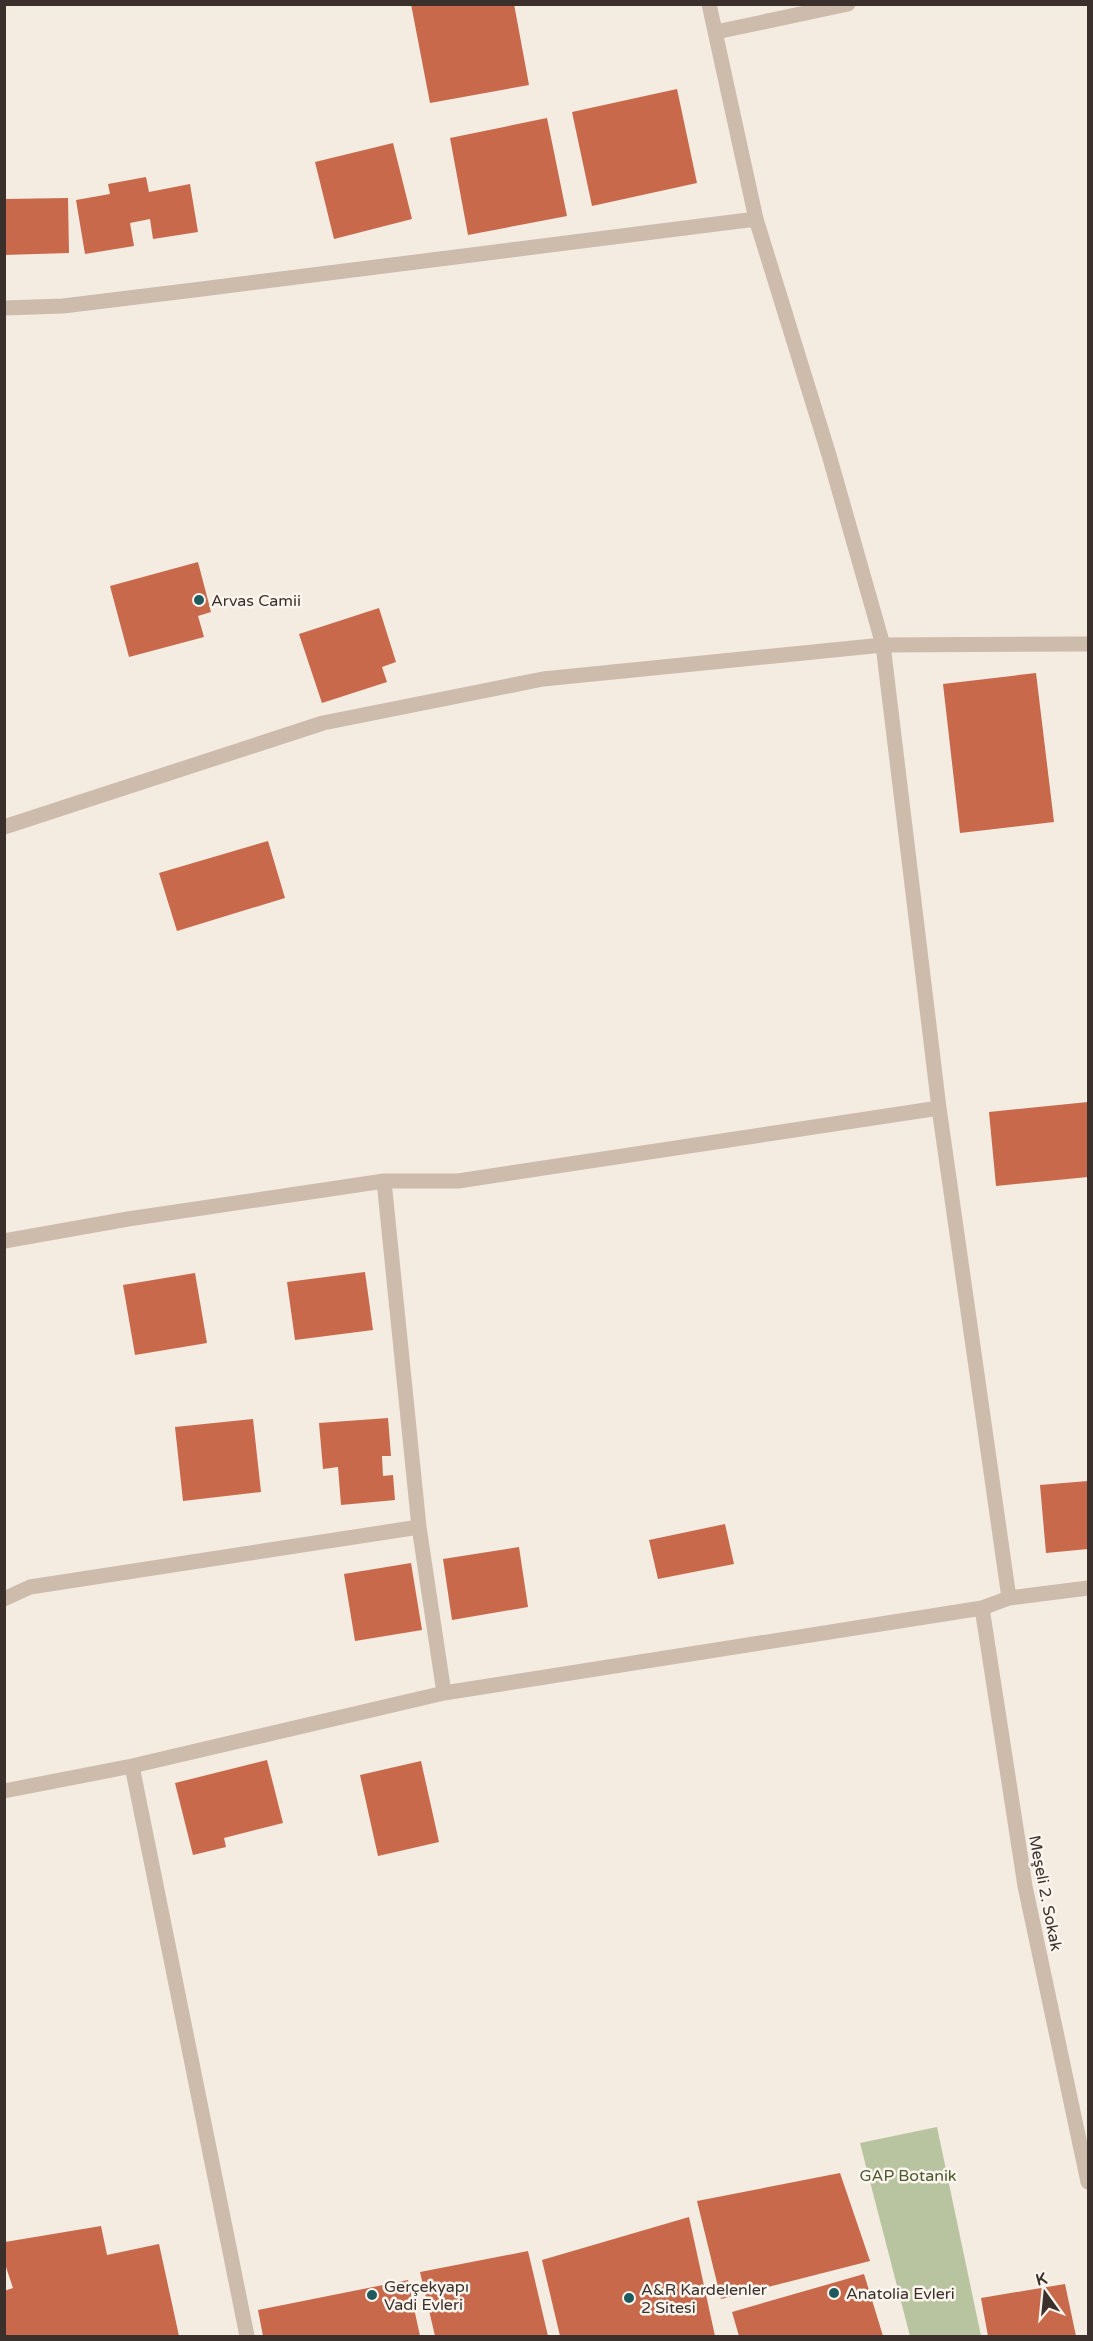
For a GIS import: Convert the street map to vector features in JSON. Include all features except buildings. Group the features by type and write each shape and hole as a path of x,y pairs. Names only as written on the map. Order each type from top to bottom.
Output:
{"street":[{"path":"709,4 756,219 829,455 883,645 939,1108 1009,1598"},
{"path":"716,32 848,4"},
{"path":"4,308 63,306 756,219"},
{"path":"4,827 323,723 543,679 883,645 1089,644"},
{"path":"4,1241 128,1219 384,1180 458,1181 939,1108"},
{"path":"384,1180 419,1527 444,1693"},
{"path":"4,1599 30,1587 419,1527"},
{"path":"4,1791 132,1766 444,1693 982,1608 1009,1598 1089,1588"},
{"name":"Meşeli 2. Sokak","path":"982,1608 1025,1886 1089,2182"},
{"path":"132,1766 247,2337"}],"green space":[{"name":"GAP Botanik","path":"937,2127 981,2336 910,2336 860,2143"}],"place":[{"name":"Arvas Camii","path":"199,600"},
{"name":"Anatolia Evleri","path":"834,2293"},
{"name":"Gerçekyapı Vadi Evleri","path":"372,2295"},
{"name":"A&R Kardelenler 2 Sitesi","path":"629,2298"}]}
